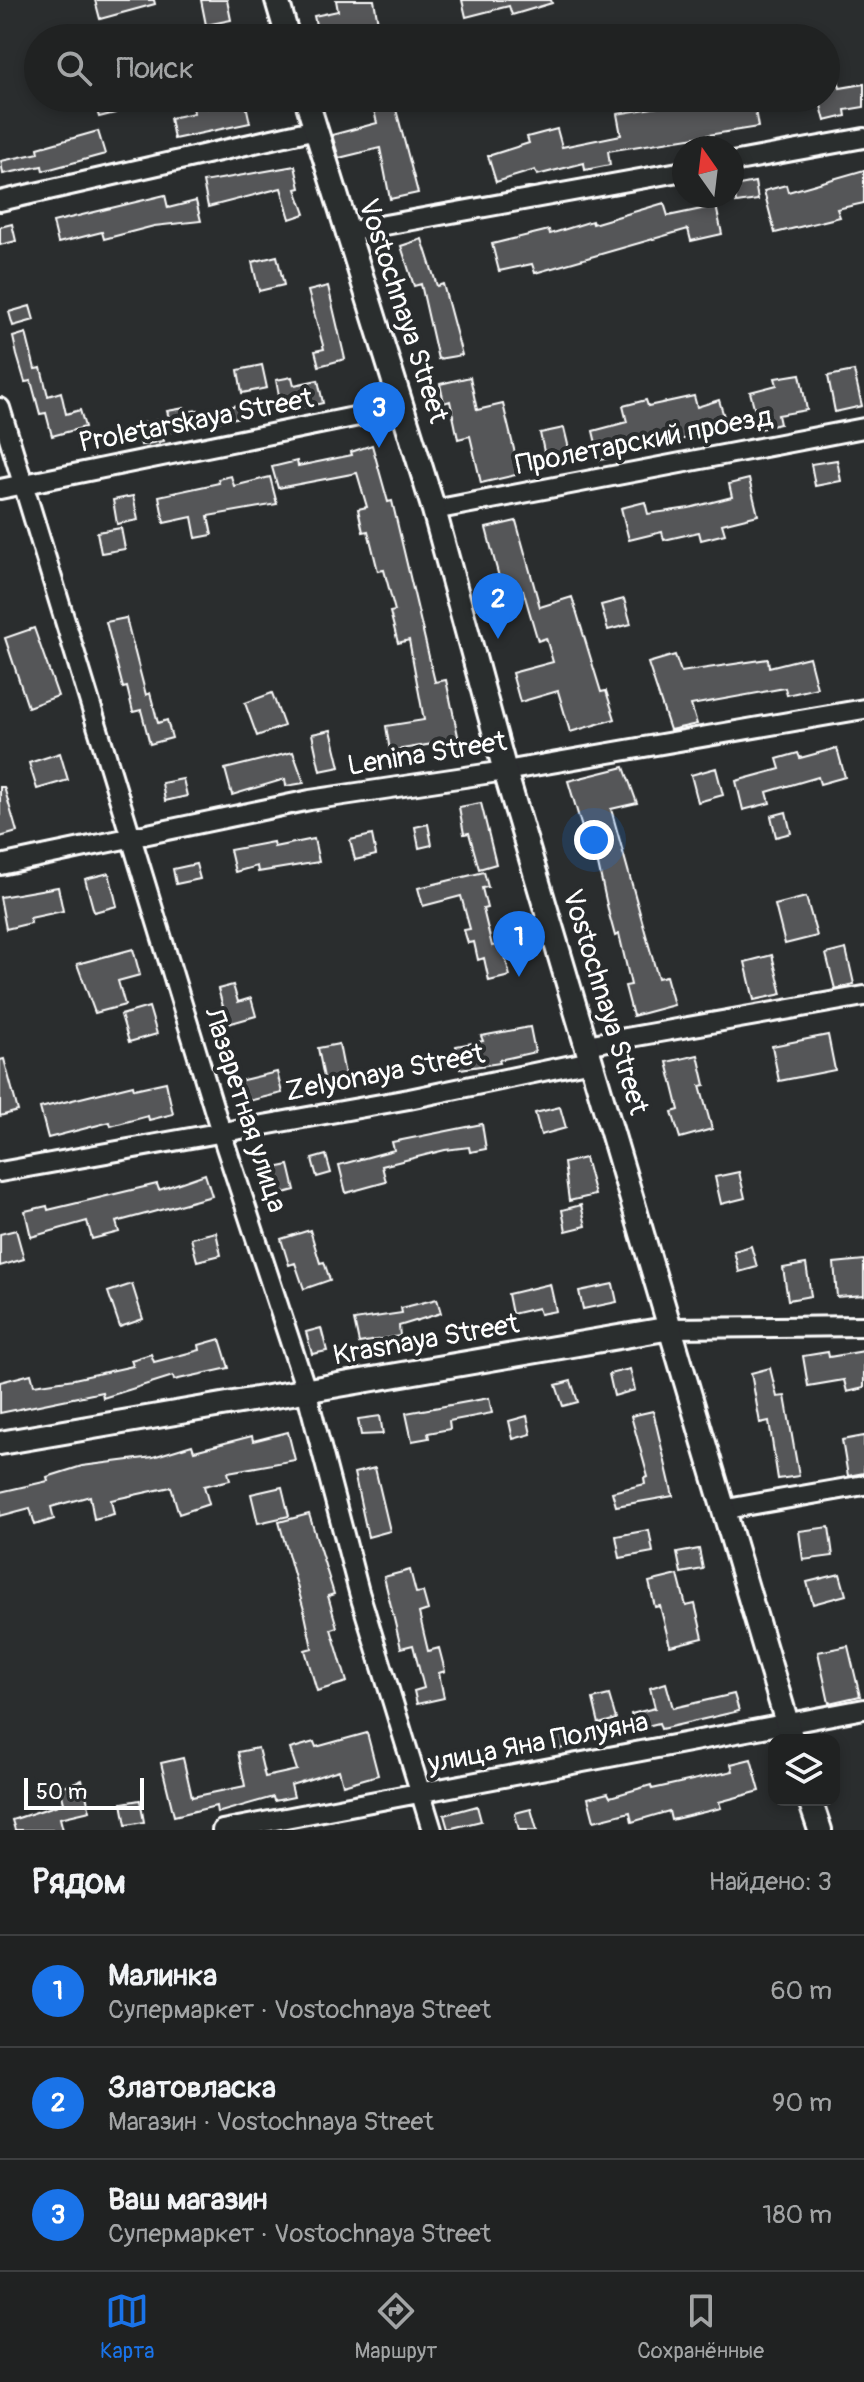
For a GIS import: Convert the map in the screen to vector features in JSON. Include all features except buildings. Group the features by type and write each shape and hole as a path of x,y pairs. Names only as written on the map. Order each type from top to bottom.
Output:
{"street":[{"path":"277,0 284,24"},
{"name":"Vostochnaya Street","path":"311,112 434,510 505,771 727,1509 790,1732"},
{"path":"0,201 316,129"},
{"path":"744,160 864,138"},
{"path":"346,232 672,173"},
{"name":"Proletarskaya Street","path":"0,489 403,407"},
{"name":"Лазаретная улица","path":"0,408 221,1132 306,1390 359,1592 432,1830"},
{"name":"Пролетарский проезд","path":"434,510 864,428"},
{"name":"Lenina Street","path":"0,865 310,800 505,771 864,709"},
{"name":"Zelyonaya Street","path":"0,1172 221,1132 864,996"},
{"name":"Krasnaya Street","path":"0,1443 671,1328 864,1326"},
{"path":"727,1509 864,1485"},
{"name":"улица Яна Полуяна","path":"222,1830 790,1732 864,1709"},
{"path":"812,1806 820,1830"}],"place":[{"name":"Ваш магазин","path":"379,448"},
{"name":"Златовласка","path":"498,639"},
{"name":"Малинка","path":"519,977"}]}
